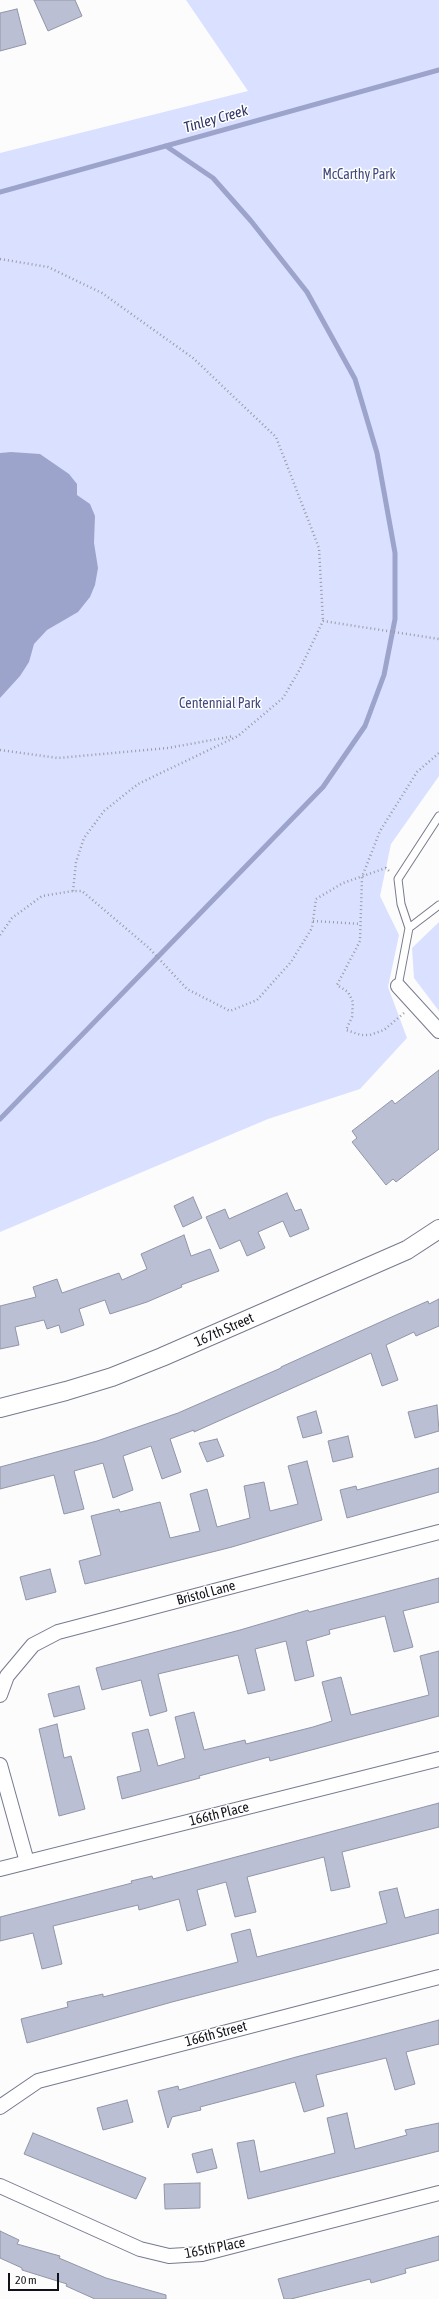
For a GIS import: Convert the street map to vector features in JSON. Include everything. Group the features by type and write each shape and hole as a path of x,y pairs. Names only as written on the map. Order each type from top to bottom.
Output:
{"street":[{"path":"398,986 439,1031"},
{"name":"167th Street","path":"0,1408 74,1389 162,1357 407,1250 439,1229"},
{"name":"Bristol Lane","path":"0,1695 7,1676 33,1645 58,1632 439,1532"},
{"name":"166th Place","path":"0,1869 439,1759"},
{"path":"0,1765 27,1862"},
{"name":"166th Street","path":"0,2107 38,2081 439,1977"},
{"name":"165th Place","path":"0,2186 140,2249 169,2256 202,2254 439,2193"}],"lane":[{"path":"398,986 409,928 401,904 398,879 439,816"},
{"path":"409,928 439,904"}],"path":[{"path":"0,259 48,267 102,293 193,358 276,437 319,548 323,621 300,669 283,698 238,736 138,784 104,811 84,838 76,862 72,891"},
{"path":"323,621 439,639"},
{"path":"0,750 58,758 168,748 238,736"},
{"path":"405,1012 394,1024 370,1035 361,1035 346,1030 352,1017 353,1002 348,992 337,985 360,941 362,876 380,831 417,772 439,753"},
{"path":"0,935 12,918 42,896 72,891 82,891 149,948 187,988 230,1012 257,1000 291,962 312,928 316,899 343,883 386,868 398,879"},
{"path":"313,920 360,924"}],"green space":[{"name":"Centennial Park","path":"186,0 439,0 439,776 391,844 380,896 399,935 388,987 407,1038 360,1089 268,1119 0,1232 0,153 248,91"},
{"path":"439,922 439,1011 414,978 412,948"}],"shaded area":[{"path":"11,452 40,454 69,474 77,484 77,495 90,504 95,516 94,543 98,568 95,585 90,597 78,612 47,630 34,644 29,662 20,676 0,698 0,453"}],"building":[{"path":"34,0 75,0 82,16 48,31"},
{"path":"17,9 26,44 0,51 0,13"},
{"path":"439,1070 439,1149 396,1182 393,1179 386,1185 352,1142 357,1138 352,1131 392,1100 395,1104"},
{"path":"287,1193 295,1211 301,1209 309,1229 290,1237 283,1221 258,1232 265,1248 247,1256 240,1240 220,1249 206,1217 225,1209 229,1219"},
{"path":"193,1197 202,1218 183,1227 174,1206"},
{"path":"184,1235 191,1256 210,1249 219,1271 181,1285 182,1287 147,1302 110,1314 105,1300 79,1309 84,1325 61,1333 59,1325 47,1329 44,1320 15,1327 19,1345 0,1349 0,1306 36,1297 33,1287 57,1279 62,1293 119,1273 122,1280 147,1269 141,1254"},
{"path":"439,1299 439,1326 416,1336 414,1332 386,1345 398,1380 382,1386 371,1353 194,1432 194,1430 170,1439 181,1472 162,1479 151,1446 123,1456 133,1490 113,1498 103,1463 74,1471 84,1509 64,1514 54,1475 0,1489 0,1467 97,1441 178,1413 428,1301 429,1304"},
{"path":"437,1405 439,1431 415,1438 408,1412"},
{"path":"316,1411 322,1433 303,1438 297,1417"},
{"path":"348,1436 353,1457 333,1462 328,1441"},
{"path":"217,1439 224,1456 207,1462 199,1443"},
{"path":"307,1461 322,1520 232,1547 85,1584 79,1561 101,1555 91,1516 119,1509 120,1512 160,1502 170,1538 200,1531 190,1494 207,1489 217,1527 250,1518 244,1486 264,1482 270,1511 298,1504 288,1466"},
{"path":"439,1468 439,1492 347,1518 340,1490 356,1486 357,1490"},
{"path":"50,1569 56,1592 26,1600 20,1577"},
{"path":"439,1578 439,1602 403,1611 413,1647 394,1652 385,1616 329,1630 330,1634 306,1641 314,1676 295,1681 286,1641 255,1649 265,1690 248,1694 238,1655 158,1674 167,1711 150,1716 141,1680 102,1690 96,1668 240,1630 308,1610 309,1612"},
{"path":"439,1651 439,1716 270,1761 269,1757 199,1776 200,1778 122,1799 117,1777 141,1771 132,1733 148,1729 158,1766 185,1758 175,1717 194,1712 204,1750 245,1740 246,1744 313,1727 332,1721 322,1682 341,1677 351,1715 429,1695 420,1656"},
{"path":"79,1686 85,1709 54,1717 48,1694"},
{"path":"57,1724 64,1758 71,1756 85,1809 59,1816 39,1729"},
{"path":"439,1803 439,1827 342,1852 350,1887 331,1891 324,1857 247,1877 256,1912 235,1917 226,1882 197,1890 206,1925 187,1931 179,1899 139,1910 138,1905 53,1926 62,1964 42,1969 33,1933 0,1941 0,1917 132,1883 131,1881 152,1876 153,1879"},
{"path":"397,1888 405,1918 439,1909 439,1933 172,2002 27,2043 21,2019 68,2007 67,2002 103,1994 103,1997 238,1962 231,1934 250,1929 257,1957 387,1923 379,1892"},
{"path":"439,2020 439,2044 406,2052 415,2084 395,2090 386,2058 316,2075 324,2106 304,2112 295,2082 200,2107 201,2110 172,2117 168,2128 158,2091 178,2086 179,2090 296,2057"},
{"path":"127,2100 133,2122 103,2130 97,2108"},
{"path":"347,2113 355,2149 407,2135 405,2130 439,2123 439,2151 248,2199 237,2143 254,2140 260,2172 335,2153 327,2118"},
{"path":"33,2133 146,2178 136,2199 24,2154"},
{"path":"212,2149 217,2168 197,2173 192,2154"},
{"path":"200,2183 200,2208 165,2209 164,2184"},
{"path":"0,2231 19,2240 17,2244 60,2256 59,2258 106,2278 166,2295 166,2299 95,2299 66,2286 67,2284 22,2270 22,2268 0,2258"},
{"path":"439,2236 439,2260 405,2269 406,2273 371,2283 370,2279 291,2299 284,2299 278,2279"}],"waterway":[{"name":"Tinley Creek","path":"0,192 439,70"},
{"path":"0,1119 323,787 365,726 384,675 395,619 395,553 377,453 355,379 307,292 251,221 213,178 166,146"}],"park label":[{"name":"McCarthy Park","path":"359,175"}]}
